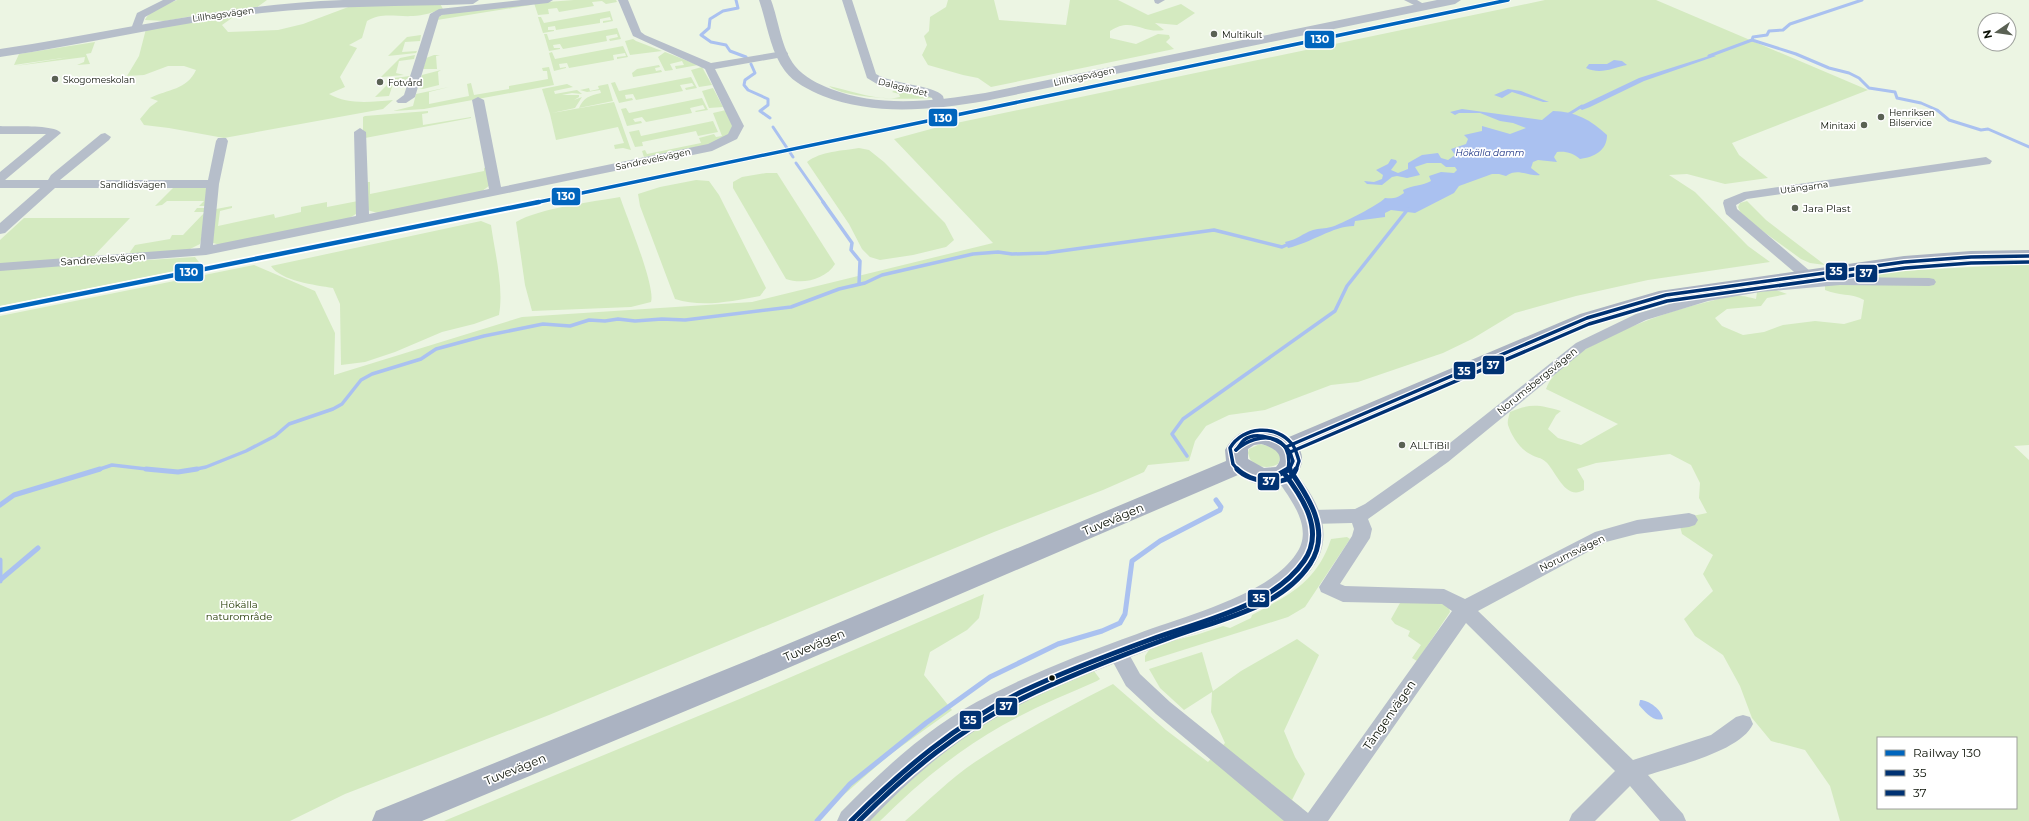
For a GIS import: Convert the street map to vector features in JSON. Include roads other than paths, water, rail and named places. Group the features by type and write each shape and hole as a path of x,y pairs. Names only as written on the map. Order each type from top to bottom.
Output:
{"main road":[{"path":"1286,447 1587,318 1610,310 1666,295 1805,274 1917,261 1971,257 2029,256"},
{"path":"1268,437 1286,447 1290,451 1293,461 1288,470 1284,473 1265,477 1251,473 1240,465 1237,460 1236,450 1242,441 1247,438 1268,437"},
{"name":"Tuvevägen","path":"387,821 772,663 1240,465"}],"street":[{"path":"136,29 141,15 171,0"},
{"name":"Lillhagsvägen","path":"0,53 217,15 274,8 473,0"},
{"path":"402,101 409,97 434,16 439,12 548,0"},
{"path":"623,0 637,34 709,67 783,54"},
{"name":"Lillhagsvägen","path":"765,0 787,64 799,78 826,93 848,100 888,106 939,104 1054,83 1455,0"},
{"name":"Dalagärdet","path":"847,0 871,76 880,82 931,93 936,96 939,104"},
{"path":"1409,0 1422,6"},
{"name":"Sandrevelsvägen","path":"0,267 184,254 206,251 705,148 723,142 733,136 737,129 737,122 709,67"},
{"path":"478,100 496,192"},
{"path":"0,130 50,131 55,134 0,178"},
{"path":"360,132 363,219"},
{"path":"0,230 52,184 55,178 105,137"},
{"path":"206,251 213,184 222,141"},
{"name":"Utängarna","path":"1805,274 1731,211 1729,203 1744,196 1986,161"},
{"name":"Sandlidsvägen","path":"0,184 213,184"},
{"name":"Norumsbergsvägen","path":"1358,516 1390,496 1442,458 1581,346 1641,317 1706,297 1760,288 1840,281 1929,282"},
{"path":"851,821 900,774 938,743 968,722 1020,692 1118,652 1223,612 1279,586 1293,575 1310,550 1314,533 1312,517 1307,505 1284,473"},
{"path":"1312,517 1358,516 1363,529 1361,538 1328,587 1343,594 1444,597 1456,603 1630,771 1675,821"},
{"name":"Norumsvägen","path":"1464,610 1477,601 1600,538 1637,527 1689,520"},
{"name":"Tångenvägen","path":"1315,821 1464,610"},
{"path":"1118,652 1133,680 1163,708 1302,821"},
{"path":"1580,821 1630,771 1715,743 1724,739 1743,724"}],"water":[{"path":"1712,55 1716,56 1644,81 1590,107 1582,110 1578,107 1639,78"},
{"path":"1614,60 1622,61 1627,65 1602,71 1586,68 1589,64 1607,64"},
{"path":"1508,89 1521,91 1549,102 1543,102 1512,92 1502,98 1494,95"},
{"name":"Hökälla damm","path":"1462,109 1542,120 1553,111 1561,111 1582,117 1595,125 1607,135 1606,141 1605,145 1599,152 1590,157 1580,159 1569,153 1557,152 1554,157 1557,162 1538,160 1533,162 1531,168 1540,175 1531,175 1519,172 1510,173 1506,176 1492,174 1459,186 1454,193 1415,213 1391,210 1385,213 1385,217 1355,221 1354,226 1338,229 1297,246 1288,248 1285,242 1313,230 1329,228 1343,222 1385,198 1397,197 1404,193 1403,190 1431,181 1429,176 1441,172 1454,173 1457,170 1455,167 1446,167 1441,163 1427,163 1415,167 1420,175 1407,178 1397,176 1392,177 1382,185 1367,184 1364,181 1374,182 1382,179 1383,175 1376,170 1388,164 1391,159 1396,160 1397,162 1391,170 1398,173 1408,169 1408,163 1422,155 1438,153 1441,158 1448,160 1455,155 1451,149 1466,144 1468,139 1464,135 1482,131 1482,126 1510,134 1526,128 1513,123 1500,121 1480,113 1459,113 1455,115 1450,112"},
{"path":"1640,700 1644,700 1658,709 1663,719 1659,720 1650,716 1639,705"}],"waterway":[{"path":"736,0 738,8 723,11 710,19 709,28 701,35 711,42 726,45 730,51 746,57"},
{"path":"1752,40 1753,37 1767,35 1769,31 1783,30 1790,24 1862,0"},
{"path":"1709,56 1752,40"},
{"path":"1752,40 1796,54 1829,68 1849,73 1859,78 1869,88 1895,92 1897,98 1921,103 1937,110 1949,120 1981,130 1988,129 2029,147"},
{"path":"751,64 755,73 745,80 744,85 748,90 768,99 768,105 760,111 770,118"},
{"path":"1569,114 1582,106"},
{"path":"773,127 793,157"},
{"path":"796,163 824,203"},
{"path":"823,202 852,243 851,250 860,261 859,284"},
{"path":"1187,456 1172,434 1183,419 1335,311 1347,286 1408,209"},
{"path":"196,469 206,467 246,451 275,436 289,424 333,409 342,404 361,380 372,374 421,359 436,349 484,336 543,324 570,326 589,320 605,321 618,319 635,321 662,319 685,320 791,307 839,289 865,283 882,275 973,254 998,252 1012,254 1046,253 1214,230 1282,247 1291,243"},
{"path":"100,469 112,465 148,469"},
{"path":"0,505 14,495 100,469"},
{"path":"148,469 178,472 196,469"},
{"path":"148,469 155,470"},
{"path":"817,821 850,784 926,723 990,677 1058,644 1102,631 1120,623 1125,614 1132,561 1160,541 1220,510 1221,507 1216,500"},
{"path":"0,580 38,548"},
{"path":"0,560 0,580"}],"rail line":[{"name":"130","path":"0,310 432,224 1508,0"}],"place":[{"name":"Multikult","path":"1214,34"},
{"name":"Skogomeskolan","path":"55,79"},
{"name":"Fotvård","path":"380,82"},
{"name":"Henriksen Bilservice","path":"1881,117"},
{"name":"Minitaxi","path":"1864,125"},
{"name":"Jara Plast","path":"1795,208"},
{"name":"ALLTiBil","path":"1402,445"}],"park label":[{"name":"Hökälla naturområde","path":"239,610"}]}
